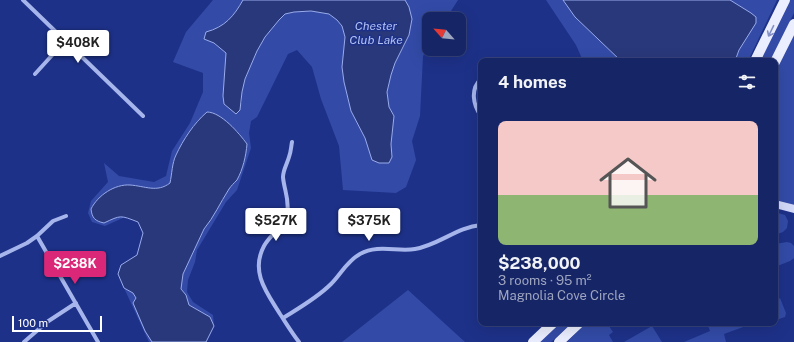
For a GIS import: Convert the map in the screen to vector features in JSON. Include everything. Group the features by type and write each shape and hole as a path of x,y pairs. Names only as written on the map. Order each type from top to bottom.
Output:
{"main road":[{"path":"756,58 785,0"},
{"path":"777,58 794,24"},
{"path":"533,342 551,326"},
{"path":"559,342 576,326"}],"street":[{"path":"23,0 143,116"},
{"path":"35,74 65,41"},
{"path":"478,84 475,89 474,100 478,111"},
{"path":"292,142 290,157 284,169 283,176 288,205 286,216 281,225 270,236 263,248 259,263 260,276 264,290 299,342"},
{"path":"778,205 794,209"},
{"path":"0,256 38,236 53,221 66,216"},
{"path":"283,318 320,294 331,284 351,260 361,253 379,248 404,250 426,247 466,228 478,226"},
{"path":"38,236 98,342"},
{"path":"24,342 51,319 76,303"}],"shaded area":[{"path":"213,0 243,0 236,11 224,24 206,32 214,43 226,53 223,96 224,104 242,103 242,92 245,79 257,51 265,37 279,20 285,14 294,12 311,11 329,14 342,26 345,37 342,67 351,111 365,138 392,157 391,144 394,116 389,107 387,92 395,63 409,35 409,7 405,0 458,0 450,12 422,12 423,56 420,116 412,141 416,160 406,187 396,193 343,190 339,146 321,99 312,67 297,50 288,54 257,117 251,121 249,133 251,148 237,190 226,202 197,250 195,262 188,280 187,292 193,302 213,315 214,326 210,317 189,305 186,295 181,289 183,274 204,229 229,189 237,180 241,171 247,144 238,132 220,117 199,119 188,133 175,156 170,183 160,188 129,185 110,190 116,217 125,217 105,226 92,222 88,213 91,201 108,182 104,163 119,176 154,182 166,176 172,151 190,123 203,92 203,73 173,62 186,32"},
{"path":"546,0 563,0 575,17 618,58 582,58 576,45"},
{"path":"730,0 777,0 749,58 736,58 745,40 751,13"},
{"path":"788,0 794,0 794,13 772,58 759,58"},
{"path":"794,27 794,208 778,204 778,58"},
{"path":"778,213 785,215 788,221 787,228 778,234"},
{"path":"791,243 794,246 794,258 778,266 778,244"},
{"path":"124,288 133,293 136,298 135,300 139,317 152,342 149,342"},
{"path":"408,290 465,342 342,342"},
{"path":"780,298 786,313 785,317 778,319 778,300"},
{"path":"554,326 569,326 551,342 536,342"},
{"path":"583,326 609,326 613,332 609,335 613,342 567,342"},
{"path":"652,326 662,342 624,342"},
{"path":"708,326 746,326 724,334 726,342 684,342 710,331"}],"water":[{"name":"Chester Club Lake","path":"243,0 405,0 409,7 412,19 409,35 395,63 387,92 389,107 394,116 391,144 392,157 389,163 379,163 372,160 365,138 351,111 342,67 345,37 342,26 329,14 311,11 285,14 265,37 257,51 245,79 240,110 236,114 224,104 223,96 226,53 214,43 204,39 206,32 219,27 228,20"},
{"path":"563,0 730,0 756,17 756,23 739,50 736,58 618,58 575,17"},
{"path":"207,112 218,115 224,119 235,129 247,144 244,162 239,176 204,229 183,274 181,289 186,295 189,305 210,317 214,326 206,342 152,342 145,331 133,303 136,298 133,293 124,288 118,274 121,265 137,255 143,233 138,222 127,218 117,217 104,223 94,219 91,209 102,195 119,186 130,185 160,188 170,183 174,161 179,149 193,126"}]}
